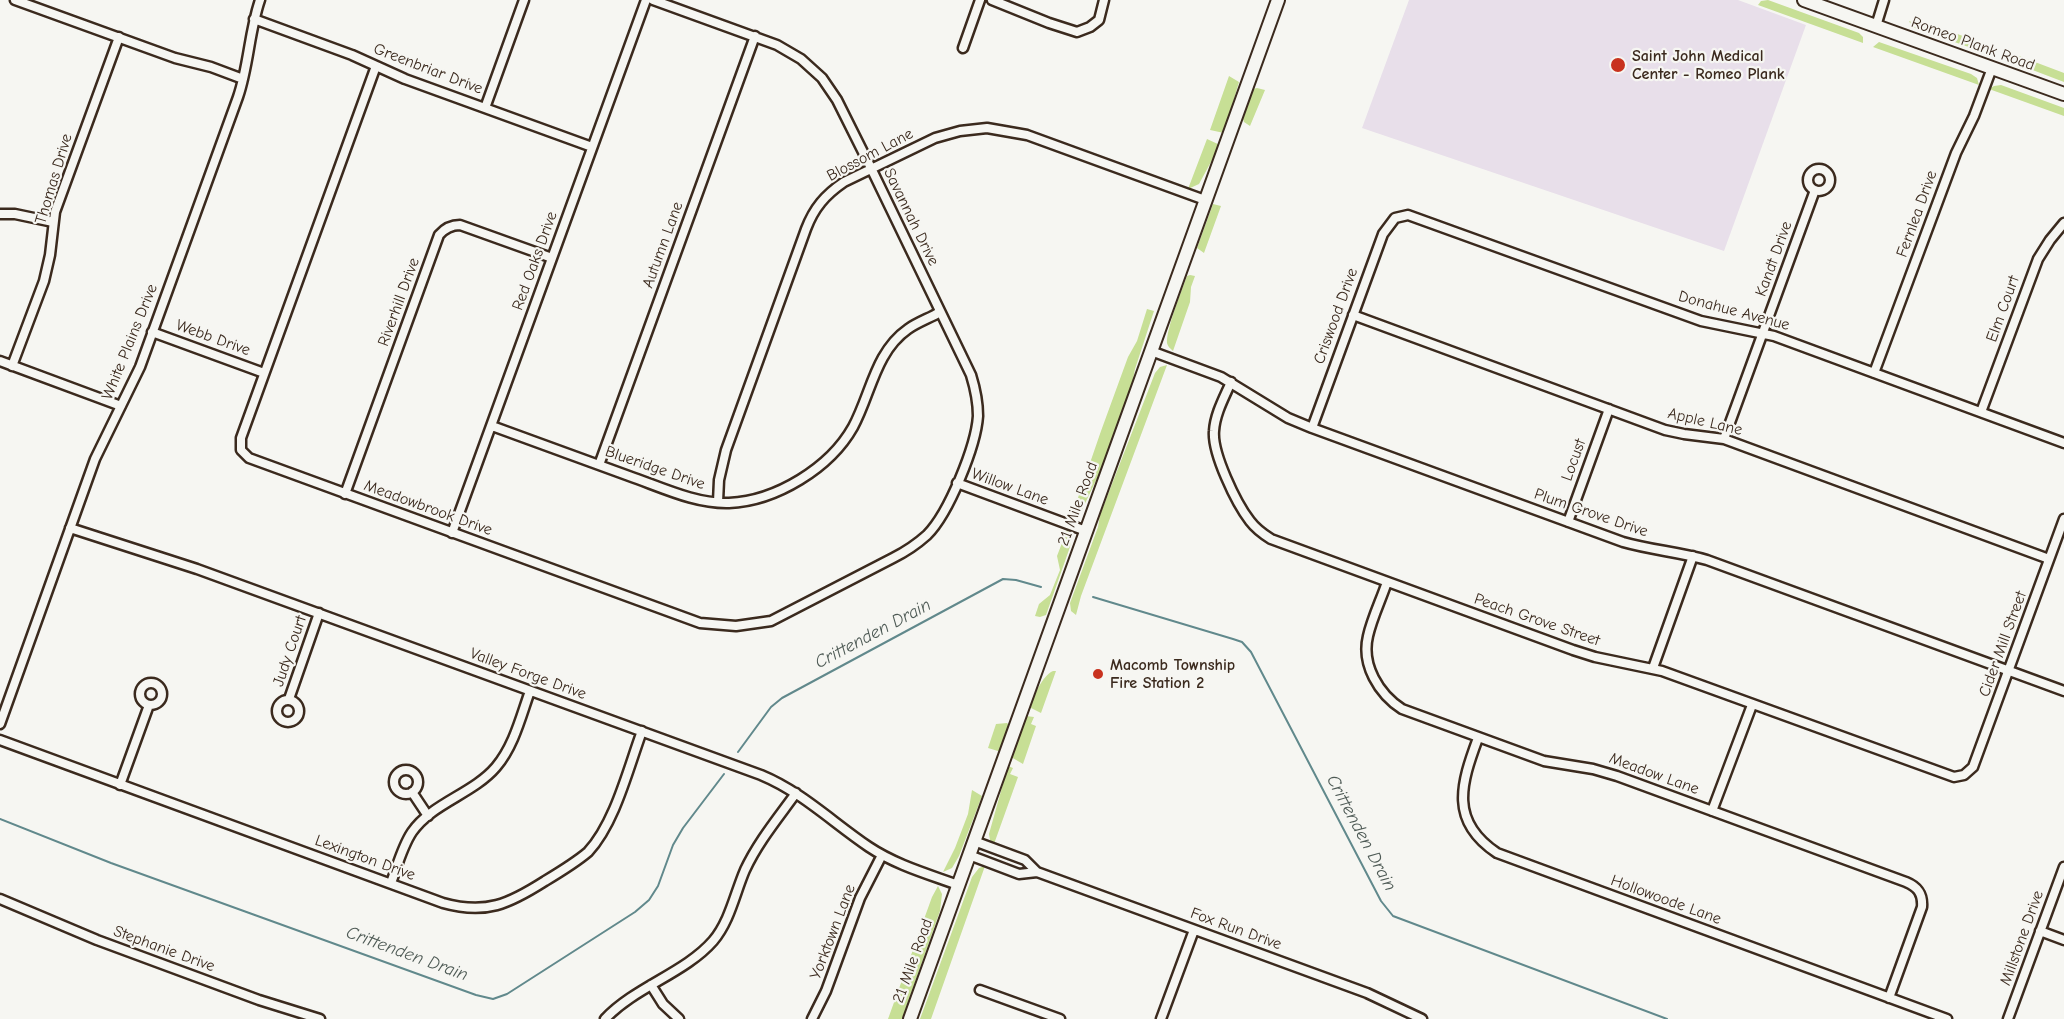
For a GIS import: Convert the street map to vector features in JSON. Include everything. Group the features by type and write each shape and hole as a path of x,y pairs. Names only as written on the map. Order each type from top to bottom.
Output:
{"street":[{"path":"15,0 175,58 211,67 243,79"},
{"name":"White Plains Drive","path":"0,724 101,446 140,367 243,79 254,19 260,0"},
{"path":"485,108 524,0"},
{"name":"Red Oaks Drive","path":"452,533 646,0"},
{"name":"Savannah Drive","path":"653,0 755,36 789,51 822,78 837,100 971,375 977,404 975,432 957,483"},
{"path":"963,48 980,0"},
{"path":"992,0 1077,32 1090,27 1099,20 1104,0"},
{"name":"21 Mile Road","path":"910,1019 1278,0"},
{"name":"Romeo Plank Road","path":"1804,0 2064,94"},
{"path":"1876,26 1884,0"},
{"name":"Greenbriar Drive","path":"254,19 352,55 405,79 592,147"},
{"name":"Autumn Lane","path":"599,465 755,36"},
{"name":"Thomas Drive","path":"12,366 44,281 50,255 53,222 61,196 119,37"},
{"name":"Meadowbrook Drive","path":"376,66 240,438 241,450 249,458 700,623 722,626 748,626 782,617 907,550 935,526 948,505 957,483"},
{"name":"Fernlea Drive","path":"1874,373 1956,153 1974,116 1992,68"},
{"name":"Blossom Lane","path":"718,502 719,480 726,450 811,216 816,206 833,189 871,168 947,134 974,129 1000,129 1027,135 1205,200"},
{"name":"Kandt Drive","path":"1724,439 1815,190"},
{"path":"0,214 15,214 53,222"},
{"name":"Donahue Avenue","path":"1395,218 1401,215 1413,216 1701,321 1720,327 1763,333 2064,442"},
{"name":"Criswood Drive","path":"1312,428 1383,234 1395,218"},
{"name":"Elm Court","path":"1981,412 2038,260 2050,240 2064,224"},
{"name":"Riverhill Drive","path":"345,494 439,235 454,225 460,225 552,258"},
{"name":"Blueridge Drive","path":"492,426 681,495 718,502 739,502 762,496 789,484 832,454 851,430 880,361 890,345 908,329 940,312"},
{"name":"Apple Lane","path":"1353,315 1675,433 1724,439 2049,559"},
{"name":"Webb Drive","path":"152,332 264,373"},
{"name":"Plum Grove Drive","path":"1151,351 1231,382 1288,418 1312,428 1638,546 1693,556 2064,691"},
{"path":"0,361 121,406"},
{"name":"Peach Grove Street","path":"1231,382 1215,421 1214,442 1219,460 1248,519 1271,539 1585,655 1653,668 1950,776 1964,775"},
{"name":"Locust","path":"1568,522 1609,409"},
{"name":"Willow Lane","path":"957,483 1086,531"},
{"name":"Cider Mill Street","path":"1964,775 1973,766 2064,519"},
{"name":"Valley Forge Drive","path":"70,528 196,569 761,775 796,793 882,855 958,885"},
{"path":"1653,668 1693,556"},
{"name":"Meadow Lane","path":"1387,582 1366,645 1370,666 1380,688 1386,697 1402,709 1553,764 1603,771 1917,888 1921,894 1922,907 1888,998"},
{"name":"Judy Court","path":"289,699 319,614"},
{"path":"391,884 406,842 412,832 428,816 495,769 508,748 530,691"},
{"path":"120,785 149,705"},
{"path":"1712,811 1752,705"},
{"name":"Lexington Drive","path":"0,740 443,903 468,909 491,908 510,902 578,860 597,843 608,822 642,731"},
{"name":"Hollowoode Lane","path":"1478,738 1466,772 1462,801 1464,813 1473,831 1497,853 1947,1019"},
{"path":"412,792 428,816"},
{"path":"605,1019 623,1003 697,955 715,938 752,858 796,793"},
{"name":"Fox Run Drive","path":"974,841 1025,860 1037,872 1366,993 1422,1019"},
{"name":"Yorktown Lane","path":"812,1019 826,991 860,898 882,855"},
{"name":"Fox Run Drive","path":"969,855 1019,874 1037,872"},
{"name":"Millstone Drive","path":"2008,1019 2064,867"},
{"name":"Stephanie Drive","path":"0,899 107,944 259,1000 320,1019"},
{"path":"1161,1019 1194,930"},
{"path":"2040,931 2064,940"},
{"path":"651,985 663,1004 679,1019"},
{"path":"980,990 1060,1019"}],"shaded area":[{"path":"1409,0 1738,0 1806,25 1724,251 1362,128"}],"green space":[{"path":"1768,0 1859,33 1863,37 1863,43 1758,5 1761,1"},
{"path":"1909,21 1933,30 1952,32 1987,45 1980,51 1912,27"},
{"path":"1879,42 1971,74 1977,78 1979,85 1873,47"},
{"path":"2019,56 2064,73 2064,82 2022,66"},
{"path":"1229,76 1239,82 1224,133 1210,130"},
{"path":"2001,85 2064,108 2064,116 1989,89"},
{"path":"1253,89 1265,90 1250,126 1243,119"},
{"path":"1207,139 1220,145 1199,184 1188,189"},
{"path":"1213,204 1221,206 1204,253 1197,248"},
{"path":"1187,276 1195,276 1191,287 1190,302 1173,351 1167,343 1167,337"},
{"path":"1147,309 1154,311 1132,385 1100,472 1080,514 1071,518 1128,357 1137,341"},
{"path":"1167,365 1081,596 1076,615 1071,611 1070,603 1098,527 1100,515 1155,373 1160,367"},
{"path":"1067,530 1071,538 1070,547 1046,615 1035,616 1039,604 1050,595 1060,570 1057,556"},
{"path":"1053,671 1056,671 1041,713 1029,707 1042,682"},
{"path":"1026,716 1034,717 1031,724 1036,726 1023,764 1011,757"},
{"path":"1007,723 1010,726 1001,750 988,748 996,724"},
{"path":"1008,766 1013,768 1010,774 1018,777 994,844 989,834"},
{"path":"972,790 982,796 959,856 952,868 943,872 968,814"},
{"path":"985,866 931,1019 920,1019 972,877 979,868"},
{"path":"938,886 942,894 940,911 902,1019 888,1019 932,897"}],"waterway":[{"name":"Crittenden Drain","path":"738,752 771,707 782,698 1003,579 1041,587"},
{"name":"Crittenden Drain","path":"1093,597 1242,642 1251,652 1381,901 1393,916 1667,1019"},
{"name":"Crittenden Drain","path":"0,819 111,863 476,995 493,999 507,994 635,912 649,900 658,886 673,845 683,828 724,774"}],"place":[{"name":"Saint John Medical Center - Romeo Plank","path":"1618,65"},
{"name":"Macomb Township Fire Station 2","path":"1098,674"}]}
